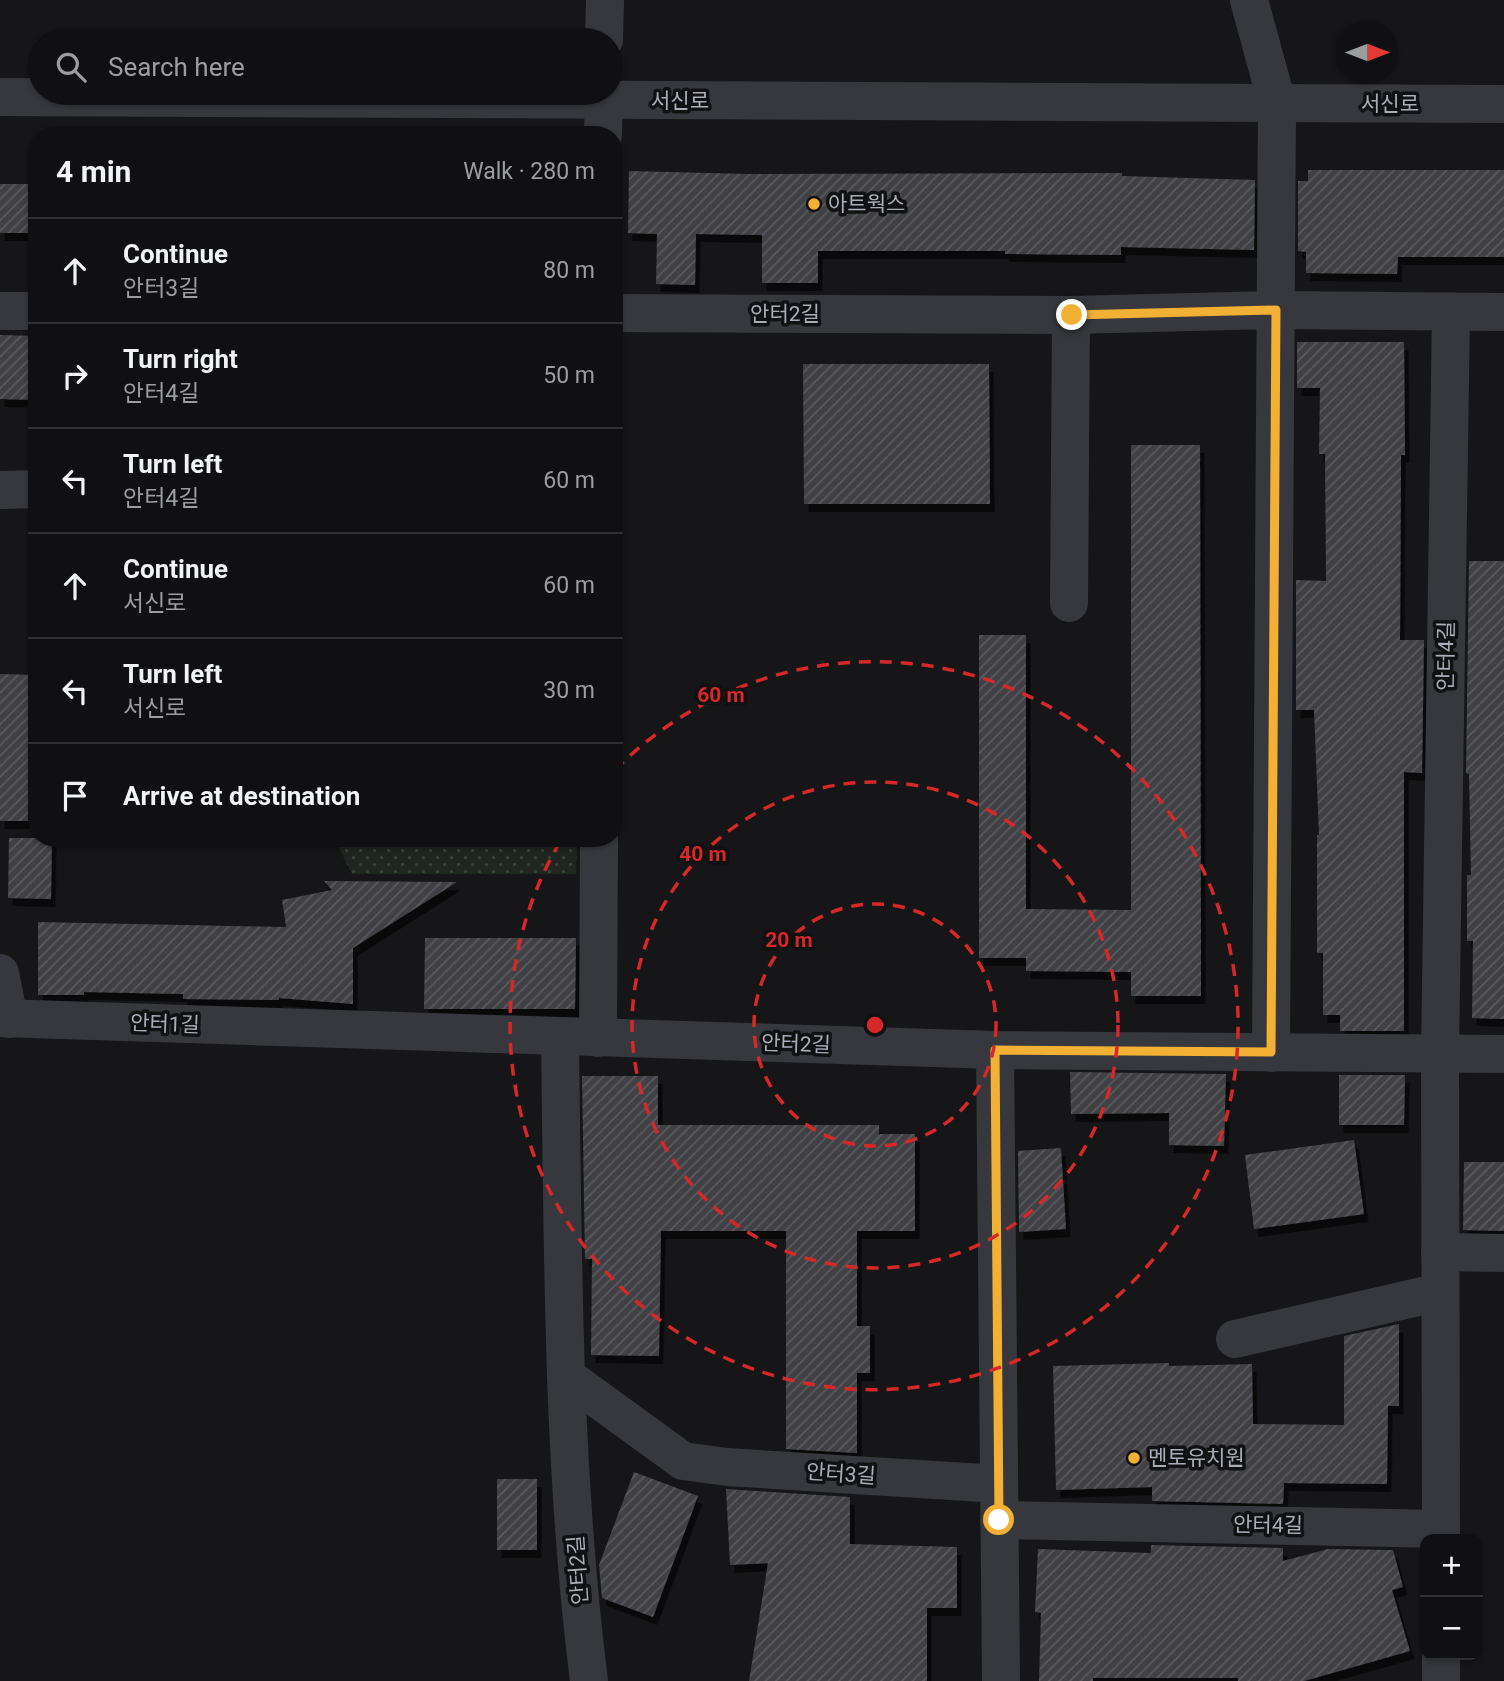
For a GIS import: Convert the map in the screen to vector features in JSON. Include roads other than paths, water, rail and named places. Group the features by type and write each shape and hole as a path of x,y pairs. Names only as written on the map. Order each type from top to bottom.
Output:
{"street":[{"path":"604,28 605,0"},
{"path":"1249,0 1277,103 1271,1052"},
{"name":"서신로","path":"0,97 28,98"},
{"name":"서신로","path":"402,105 603,109 1277,103 1504,104"},
{"path":"1069,603 1072,315 1276,310 1504,312"},
{"path":"0,311 28,311"},
{"name":"안터4길","path":"1095,1522 1441,1534 1440,1054 1451,312"},
{"name":"안터2길","path":"623,313 1072,315"},
{"path":"0,490 28,489"},
{"path":"598,847 598,1038"},
{"name":"안터1길","path":"0,973 5,1018 321,1029"},
{"name":"안터2길","path":"321,1029 995,1050"},
{"name":"안터2길","path":"560,1038 566,1376 580,1612 589,1681"},
{"path":"1001,1681 995,1050 1504,1054"},
{"path":"1440,1252 1504,1253"},
{"path":"1235,1339 1440,1292"},
{"name":"안터3길","path":"566,1376 683,1461 999,1502 1095,1522"},
{"path":"1441,1660 1441,1681"}],"place":[{"name":"아트웍스","path":"814,204"},
{"name":"멘토유치원","path":"1134,1458"}]}
